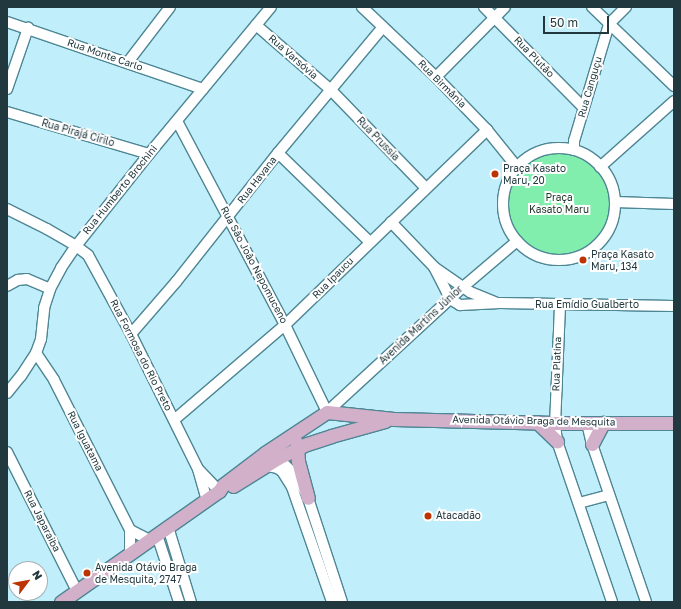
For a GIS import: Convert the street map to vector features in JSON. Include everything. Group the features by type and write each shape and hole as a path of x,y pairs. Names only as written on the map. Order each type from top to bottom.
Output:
{"main road":[{"name":"Avenida Otávio Braga de Mesquita","path":"327,412 394,419 555,423 674,422"},
{"path":"266,459 278,458 297,446 327,412"},
{"path":"61,602 219,491 226,490 327,412"},
{"name":"Avenida Otávio Braga de Mesquita","path":"297,446 394,419"},
{"path":"537,422 557,441"},
{"path":"592,444 603,423"},
{"path":"297,446 298,460 308,498"}],"street":[{"path":"128,62 170,7"},
{"name":"Rua Humberto Brochini","path":"7,393 36,354 41,339 44,308 50,289 61,268 76,246 149,154 271,7"},
{"name":"Rua Birmânia","path":"362,7 436,77 486,130 517,167"},
{"name":"Rua Plutão","path":"484,7 584,108"},
{"path":"436,77 505,7"},
{"path":"592,7 674,86"},
{"path":"609,24 626,7"},
{"name":"Rua Monte Carlo","path":"7,22 128,62 203,89"},
{"name":"Rua Canguçu","path":"574,150 574,141 609,24"},
{"name":"Rua Varsóvia","path":"256,25 330,89"},
{"name":"Rua Havana","path":"131,334 176,282 229,217 278,153 383,27"},
{"path":"7,89 28,28"},
{"name":"Rua Prussia","path":"330,89 426,188"},
{"path":"600,166 674,101"},
{"name":"Rua Pirajá Cirilo","path":"7,112 149,154"},
{"name":"Rua São João Nepomuceno","path":"177,121 285,325 327,412"},
{"name":"Rua Ipaucu","path":"174,420 285,325 486,130"},
{"path":"561,148 574,150 585,155 600,166 609,180 615,202 612,223 604,237 590,250 575,258 554,260 527,250 517,241 508,226 504,210 506,186 517,167 527,158 539,152 561,148"},
{"path":"278,153 370,242"},
{"path":"615,202 674,204"},
{"name":"Rua Formosa do Rio Preto","path":"7,209 76,246 88,256 131,334 198,469 207,500"},
{"name":"Rua Emídio Gualberto","path":"391,222 434,268 480,297 500,303"},
{"name":"Avenida Martins Júnior","path":"327,412 463,287 517,241"},
{"name":"Rua Emídio Gualberto","path":"434,268 450,299 460,305 500,303 560,306 674,306"},
{"path":"7,286 18,280 27,280 50,289"},
{"name":"Rua Platina","path":"560,306 555,423 557,441 612,602"},
{"name":"Rua Iguatama","path":"36,354 54,380 130,530 130,554"},
{"path":"587,423 592,444 646,602"},
{"name":"Rua Japaraiba","path":"7,452 77,591"},
{"path":"278,458 297,476 308,498 342,602"},
{"path":"266,459 282,471 292,487 332,602"},
{"name":"Rua Formosa do Rio Preto","path":"198,469 219,491"},
{"path":"579,503 609,495"},
{"path":"168,527 191,602"},
{"path":"130,530 154,537 179,602"}],"green space":[{"name":"Praça Kasato Maru","path":"559,148 580,153 590,158 598,165 605,173 610,183 615,204 610,225 605,235 598,243 590,250 580,255 559,260 538,255 528,250 520,243 513,235 508,225 503,204 508,183 513,173 520,165 528,158 538,153"}],"place":[{"name":"Praça Kasato Maru, 20","path":"495,174"},
{"name":"Praça Kasato Maru, 134","path":"583,260"},
{"name":"Atacadão","path":"428,516"},
{"name":"Avenida Otávio Braga de Mesquita, 2747","path":"87,573"}]}
